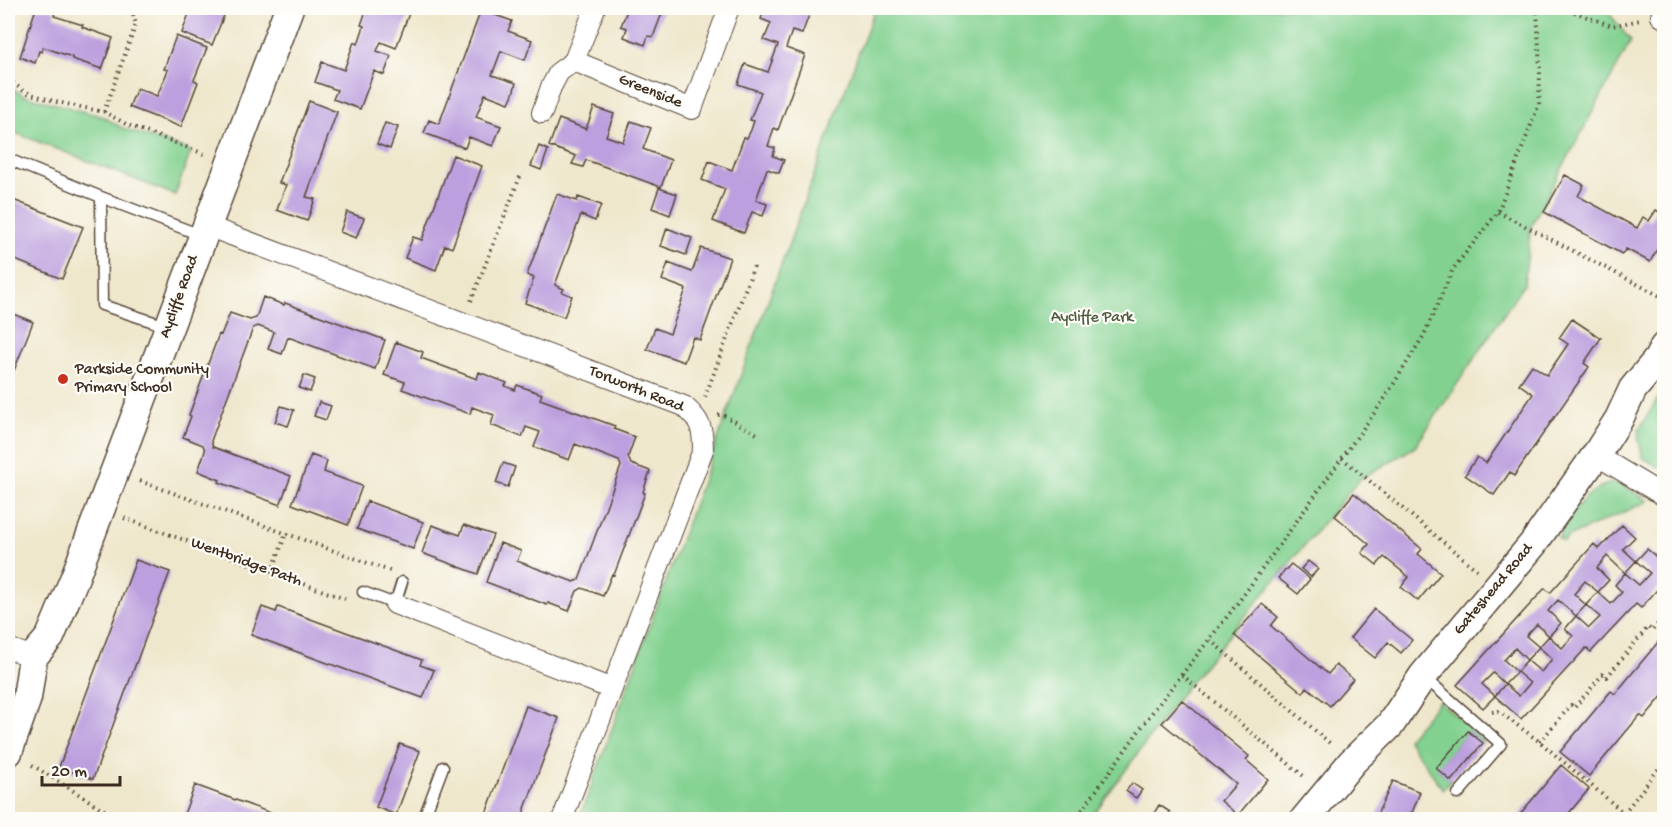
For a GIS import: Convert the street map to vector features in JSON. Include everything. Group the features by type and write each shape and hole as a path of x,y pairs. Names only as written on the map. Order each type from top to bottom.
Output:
{"street":[{"name":"Aycliffe Road","path":"8,751 27,698 20,652 50,637 101,510 289,8"},
{"path":"542,113 551,87 560,72 574,61 595,8"},
{"name":"Greenside","path":"574,61 692,109 729,8"},
{"name":"Torworth Road","path":"205,231 463,323 684,406 697,407 696,417 703,434 703,450 562,819"},
{"name":"Gateshead Road","path":"1304,819 1352,762 1390,725 1423,676 1533,543 1596,455 1620,419 1633,390 1665,347"},
{"path":"1596,455 1665,496"},
{"path":"395,604 612,689"}],"lane":[{"path":"8,159 101,197 205,231"},
{"path":"101,197 102,305 169,327"},
{"path":"363,592 395,604 402,582"},
{"path":"1423,676 1502,744 1458,794"},
{"path":"423,819 443,768"}],"path":[{"path":"8,27 14,8"},
{"path":"104,112 136,24 131,8"},
{"path":"1075,819 1210,640 1385,398 1424,334 1453,268 1498,212 1539,104 1537,8"},
{"path":"1563,8 1612,26 1663,17"},
{"path":"8,79 25,92 57,102 104,112 128,124 231,163"},
{"path":"463,323 521,174"},
{"path":"1498,212 1665,298"},
{"path":"754,266 697,407 715,416 723,415 757,434"},
{"path":"1342,458 1498,588"},
{"path":"115,472 393,572"},
{"name":"Wentbridge Path","path":"101,510 358,604"},
{"path":"272,572 286,533"},
{"path":"1540,742 1571,705 1574,708 1603,674 1607,677 1648,627 1652,631 1665,616"},
{"path":"1210,640 1352,762"},
{"path":"1182,675 1326,795"},
{"path":"1484,712 1498,711 1540,742 1624,813"},
{"path":"8,751 120,819"},
{"path":"1618,819 1665,762"}],"green space":[{"name":"Aycliffe Park","path":"875,8 1605,8 1631,41 1531,226 1524,284 1415,447 1360,479 1187,686 1090,819 579,819"},
{"path":"8,86 23,95 104,117 122,128 191,151 175,195 8,130"},
{"path":"1664,389 1660,468 1643,458 1638,438 1639,429"},
{"path":"1611,483 1621,484 1649,501 1568,537 1564,542 1558,538 1579,505 1593,492"},
{"path":"1439,701 1484,740 1483,743 1468,731 1437,768 1451,781 1443,789 1407,739"}],"building":[{"path":"36,8 55,11 54,16 113,38 102,69 43,47 35,63 20,57"},
{"path":"191,8 227,8 212,45 182,33"},
{"path":"367,8 411,8 396,48 381,42 377,51 391,56 384,75 374,71 360,109 333,99 337,90 315,82 322,62 344,70 354,42 358,44"},
{"path":"628,8 664,8 653,37 648,36 645,45 624,37 627,28 621,26"},
{"path":"765,8 800,8 799,11 809,15 802,34 792,31 786,48 805,55 778,130 774,128 768,146 775,148 773,156 784,160 779,173 767,169 756,200 767,204 763,216 752,212 744,233 713,221 725,189 702,180 709,161 732,170 744,137 747,138 751,130 754,121 750,120 761,92 738,84 745,64 768,72 778,45 764,40 771,23 761,19"},
{"path":"481,10 512,21 508,31 532,40 525,60 501,51 492,75 516,83 513,94 509,103 485,94 476,117 501,126 493,146 469,137 465,148 424,133 429,120 439,124"},
{"path":"176,36 207,48 194,80 198,82 181,127 129,107 137,88 157,96 168,70 164,69"},
{"path":"309,101 337,112 306,197 315,199 307,221 277,210 286,185 279,183"},
{"path":"594,107 614,114 606,136 623,142 631,121 651,128 643,149 671,160 661,187 586,160 583,167 572,164 576,156 549,146 559,119 586,129"},
{"path":"385,123 398,127 390,149 377,144"},
{"path":"539,146 548,150 541,170 531,166"},
{"path":"453,155 482,166 452,248 445,245 436,270 405,258 413,237 422,240"},
{"path":"1565,175 1584,185 1578,196 1637,228 1643,217 1649,221 1656,210 1664,215 1664,236 1650,262 1626,249 1622,254 1544,212"},
{"path":"659,188 677,194 670,215 652,208"},
{"path":"557,194 577,201 578,197 601,205 595,221 581,215 555,285 564,289 562,292 572,296 564,317 525,303 534,278 527,275"},
{"path":"8,198 83,227 62,279 8,257"},
{"path":"347,212 364,218 356,238 340,232"},
{"path":"667,228 692,238 686,255 661,246"},
{"path":"701,248 730,258 700,340 693,337 684,362 647,349 655,328 670,334 686,289 662,280 668,263 692,272"},
{"path":"263,297 385,340 375,369 288,337 282,354 268,349 274,332 258,326 253,328 211,441 213,447 291,476 280,505 219,482 220,480 198,471 205,451 203,445 183,437 219,334 221,335 230,313 250,320 256,318"},
{"path":"8,312 33,322 8,386"},
{"path":"1572,319 1601,338 1584,363 1589,367 1514,476 1510,472 1494,495 1465,475 1477,457 1486,463 1533,394 1519,384 1532,365 1547,375 1568,344 1559,338"},
{"path":"396,342 423,352 421,358 477,379 479,372 507,383 505,386 515,390 517,385 542,394 540,399 615,426 614,429 635,437 628,457 631,464 650,471 643,492 645,493 614,575 612,574 603,596 582,588 577,591 569,611 486,582 500,543 521,551 517,561 574,582 579,580 621,466 619,461 575,444 569,460 534,447 540,432 526,427 522,437 491,425 494,415 472,407 470,414 402,389 405,382 384,375"},
{"path":"304,375 315,379 310,392 299,388"},
{"path":"319,402 331,406 326,420 314,416"},
{"path":"281,406 294,410 288,426 275,422"},
{"path":"311,455 327,461 324,472 362,486 348,525 292,504"},
{"path":"503,463 515,467 508,487 496,483"},
{"path":"1354,493 1422,549 1418,554 1441,573 1418,601 1401,587 1409,577 1384,557 1377,565 1362,553 1369,544 1335,516"},
{"path":"367,501 423,522 413,549 357,529"},
{"path":"432,525 460,535 464,525 493,535 478,574 422,553"},
{"path":"1622,525 1635,537 1623,549 1636,561 1625,573 1607,556 1597,568 1609,580 1598,592 1585,581 1574,594 1586,605 1576,616 1558,600 1548,611 1561,623 1549,636 1537,624 1526,636 1539,647 1527,660 1515,648 1504,660 1517,672 1505,684 1493,673 1482,684 1495,696 1483,708 1457,685 1545,588 1550,593 1594,544 1599,549"},
{"path":"1647,549 1661,561 1664,557 1664,582 1641,608 1636,604 1591,652 1586,648 1521,719 1495,696 1505,684 1519,696 1530,683 1517,672 1527,660 1541,672 1552,659 1539,647 1549,636 1562,648 1573,636 1565,629 1576,616 1589,628 1600,617 1586,605 1598,592 1611,604 1622,592 1615,585 1625,573 1639,585 1650,573 1636,561"},
{"path":"136,560 170,572 93,779 59,767"},
{"path":"1308,561 1318,569 1311,577 1301,569"},
{"path":"1291,564 1310,579 1298,594 1278,578"},
{"path":"1262,604 1278,617 1271,626 1328,674 1336,665 1353,679 1330,706 1307,687 1303,693 1234,635"},
{"path":"262,607 276,612 278,607 422,660 420,665 434,670 423,698 251,635"},
{"path":"1374,609 1412,640 1401,653 1388,642 1375,658 1350,638"},
{"path":"1664,635 1664,694 1644,718 1640,715 1589,776 1560,752 1611,691 1615,694"},
{"path":"1182,700 1249,756 1246,760 1268,779 1238,815 1221,801 1236,784 1162,723"},
{"path":"526,706 559,718 521,819 484,819"},
{"path":"1468,731 1483,743 1451,781 1436,768"},
{"path":"400,744 420,751 396,815 376,807"},
{"path":"1561,765 1589,789 1564,819 1516,819"},
{"path":"1393,781 1420,792 1412,813 1410,812 1407,819 1375,819"},
{"path":"1132,783 1142,790 1136,798 1126,791"},
{"path":"195,785 287,819 197,819 184,814"},
{"path":"1159,805 1170,812 1165,819 1152,819 1151,818"}],"place":[{"name":"Parkside Community Primary School","path":"63,379"}]}
